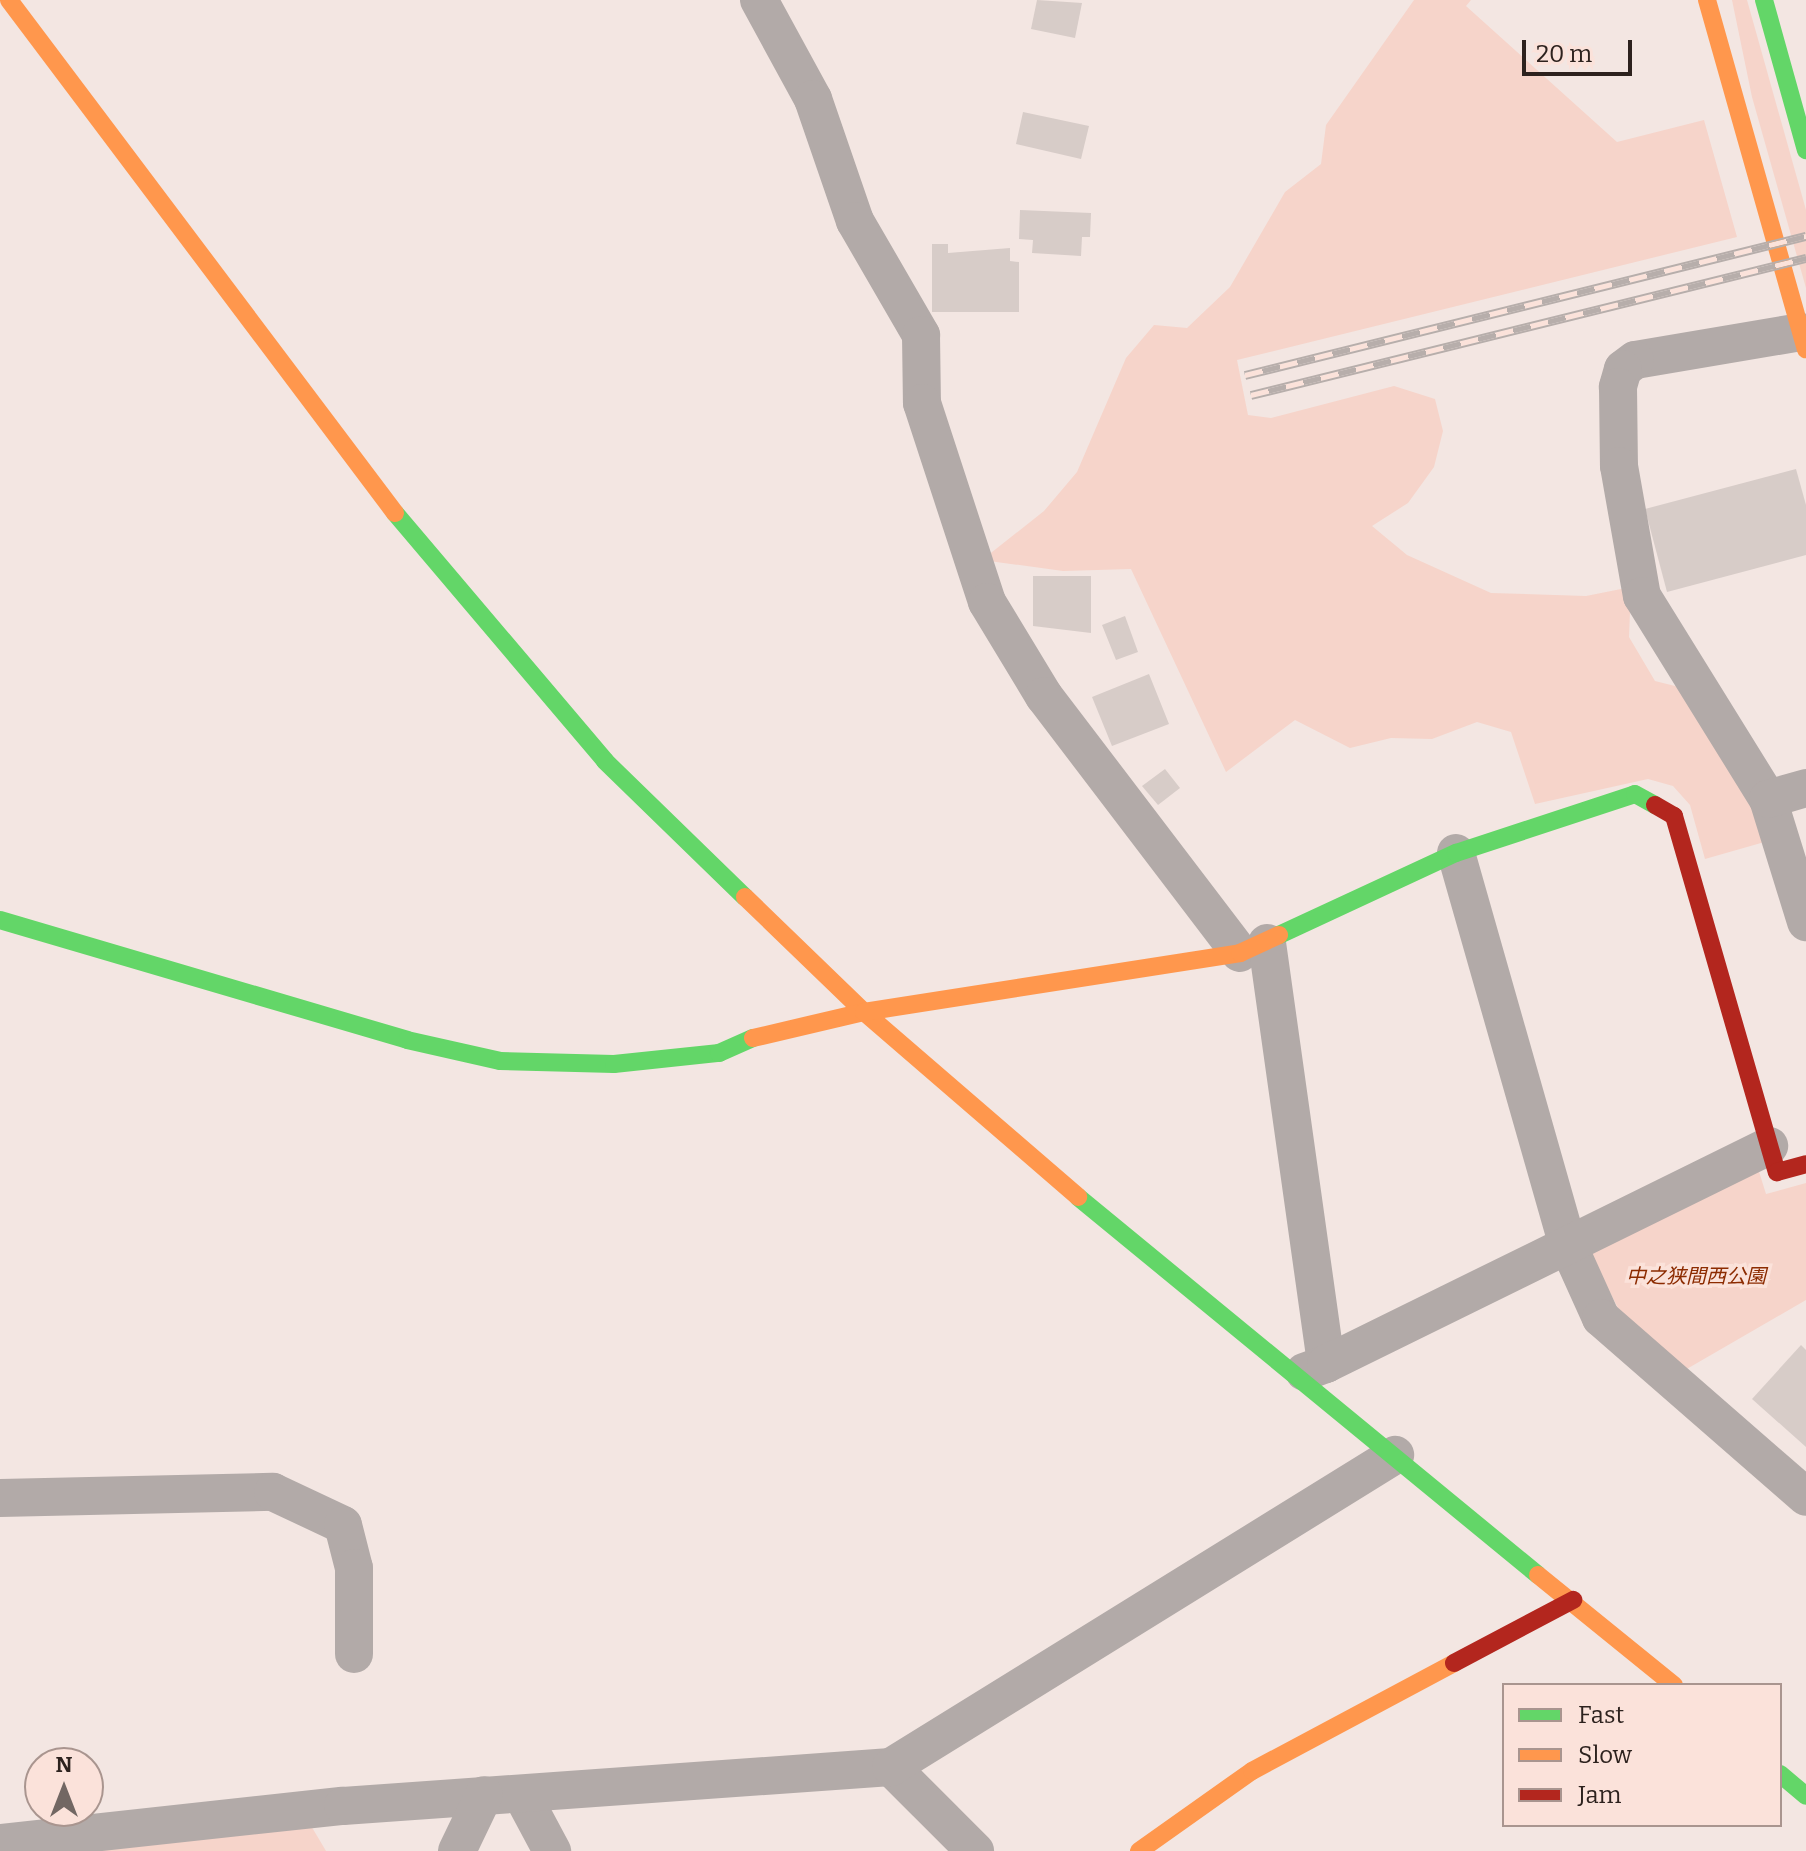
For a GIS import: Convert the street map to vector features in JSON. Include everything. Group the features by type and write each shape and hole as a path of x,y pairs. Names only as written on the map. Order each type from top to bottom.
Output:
{"street":[{"path":"9,0 404,525 605,761 864,1012 1176,1282 1311,1370 1395,1455 1672,1683"},
{"path":"759,0 813,99 855,221 921,335 922,403 987,602 1062,721 1253,948 1311,1370"},
{"path":"1707,0 1804,341 1635,360 1623,369 1618,387 1619,466 1642,596 1768,799 1806,922"},
{"path":"1764,0 1806,150"},
{"path":"1768,799 1806,788"},
{"path":"0,920 407,1040 500,1061 614,1064 719,1053 746,1040 864,1012 1253,948 1456,853 1635,794 1674,816 1777,1172 1806,1164"},
{"path":"1456,853 1568,1245 1601,1318 1806,1497"},
{"path":"1311,1370 1769,1146"},
{"path":"0,1843 484,1795 522,1795 891,1767 1395,1455"},
{"path":"0,1498 273,1492 343,1525 354,1568 354,1654"},
{"path":"1139,1851 1252,1771 1573,1600"},
{"path":"891,1767 975,1851"},
{"path":"1782,1776 1806,1796"},
{"path":"457,1851 484,1795"},
{"path":"522,1795 552,1851"}],"green space":[{"path":"1414,0 1471,0 1466,6 1617,142 1704,120 1737,237 1237,360 1248,415 1271,418 1394,386 1435,399 1443,431 1434,467 1408,503 1372,526 1407,555 1491,593 1586,596 1631,587 1629,637 1655,681 1687,689 1725,750 1768,841 1705,859 1690,805 1673,786 1648,779 1535,804 1511,732 1477,722 1432,739 1391,738 1350,748 1295,720 1226,772 1131,569 1063,571 982,560 1044,511 1077,472 1126,358 1154,325 1187,328 1230,287 1285,192 1321,164 1326,125"},
{"path":"1732,0 1747,0 1806,210 1806,288 1752,97"},
{"name":"中之狭間西公園","path":"1756,1162 1766,1194 1806,1183 1806,1300 1685,1370 1618,1308 1585,1244"},
{"path":"310,1824 326,1851 62,1851"}],"building":[{"path":"1037,0 1082,3 1075,38 1031,29"},
{"path":"1023,112 1089,126 1081,159 1016,144"},
{"path":"1020,210 1091,213 1090,237 1082,237 1081,256 1032,253 1033,240 1019,239"},
{"path":"932,244 948,244 948,253 1010,248 1010,261 1019,262 1019,312 932,312"},
{"path":"1796,469 1806,505 1806,555 1667,592 1645,509"},
{"path":"1033,576 1091,576 1091,633 1033,626"},
{"path":"1125,616 1138,652 1116,660 1102,625"},
{"path":"1149,674 1169,724 1112,746 1092,697"},
{"path":"1165,769 1180,788 1158,805 1142,786"},
{"path":"1801,1345 1806,1350 1806,1447 1752,1399"}],"railway":[{"path":"1245,375 1806,236"},
{"path":"1251,395 1806,258"}],"traffic: fast":[{"path":"1764,0 1806,150"},
{"path":"395,513 605,761 745,897"},
{"path":"1279,935 1456,853 1635,794 1655,805"},
{"path":"0,920 407,1040 500,1061 614,1064 719,1053 753,1038"},
{"path":"1078,1197 1538,1575"},
{"path":"1782,1776 1806,1796"}],"traffic: slow":[{"path":"9,0 395,513"},
{"path":"1707,0 1806,349"},
{"path":"745,897 864,1012 1078,1197"},
{"path":"753,1038 864,1012 1240,953 1279,935"},
{"path":"1538,1575 1672,1683"},
{"path":"1139,1851 1252,1771 1454,1663"}],"traffic: jam":[{"path":"1655,805 1674,816 1777,1172 1806,1164"},
{"path":"1454,1663 1573,1600"}]}
